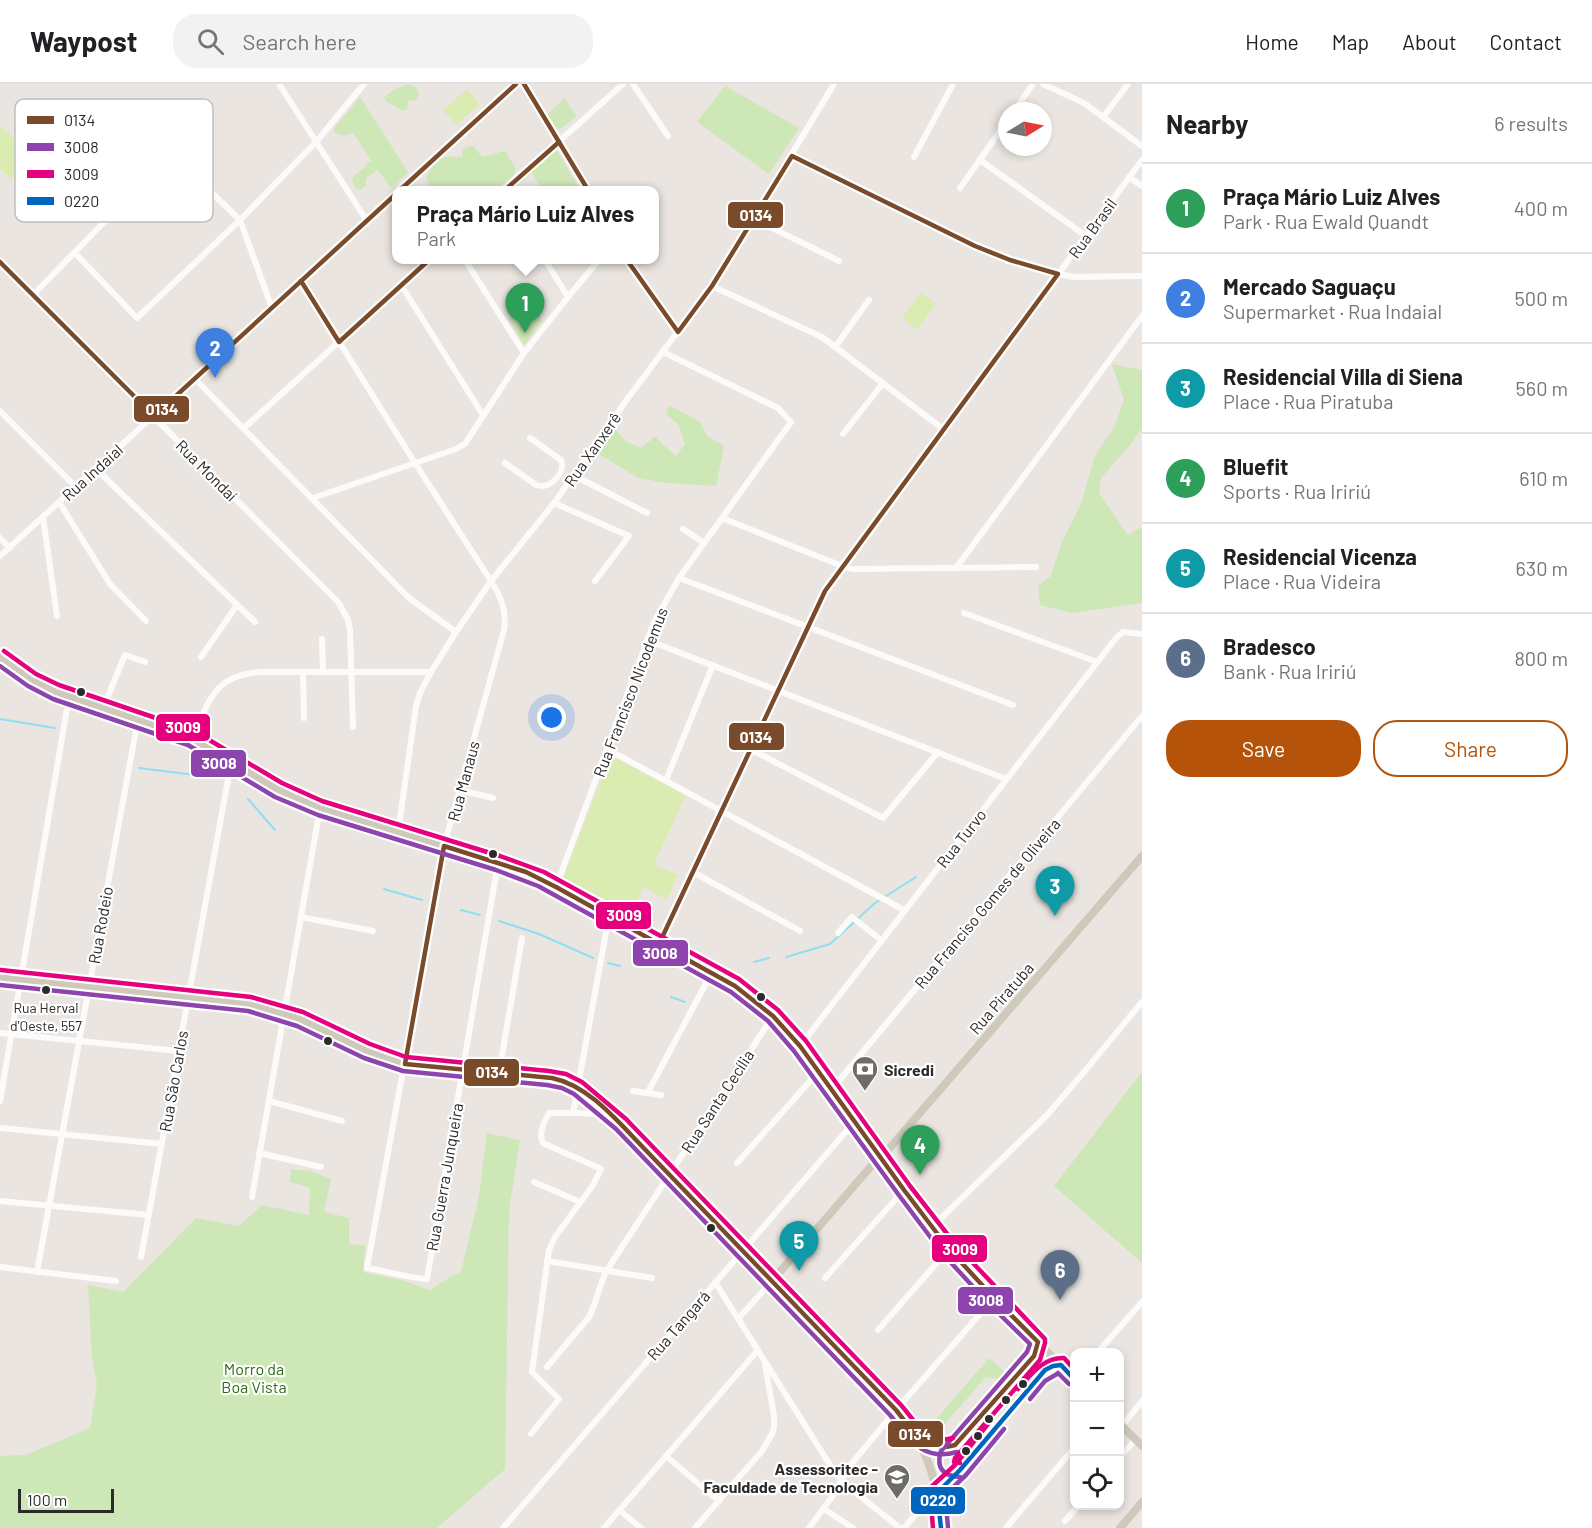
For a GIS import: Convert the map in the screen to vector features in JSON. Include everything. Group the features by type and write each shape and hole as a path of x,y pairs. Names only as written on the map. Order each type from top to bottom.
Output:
{"main road":[{"path":"0,657 32,680 69,697 191,738 278,790 320,808 526,872 712,972 745,993 773,1016 800,1046 949,1250 1070,1375"},
{"name":"Rua Piratuba","path":"772,1281 1142,856"},
{"path":"0,977 249,1004 284,1013 392,1061 556,1079 578,1088 632,1135 912,1429 924,1450 933,1475 937,1491 940,1528"},
{"path":"1124,1428 1139,1443"},
{"path":"1121,1528 1142,1502"}],"street":[{"path":"279,84 367,220"},
{"path":"75,253 138,318 240,220 316,142 364,84"},
{"path":"404,186 516,84"},
{"path":"524,84 586,186"},
{"path":"510,186 623,84"},
{"path":"633,84 668,136"},
{"name":"Rua Xanxerê","path":"398,832 416,706 431,672 491,581 554,503 628,398 712,286 834,84"},
{"path":"914,158 953,84"},
{"path":"1020,102 1033,84"},
{"path":"1043,84 1078,99 1142,146"},
{"path":"1104,116 1128,84"},
{"path":"960,188 998,134"},
{"path":"792,156 975,246 1010,260 1058,274 1093,277 1142,276"},
{"path":"980,160 1086,236"},
{"name":"Rua Brasil","path":"659,944 825,591 1142,160"},
{"path":"1129,177 1142,186"},
{"path":"213,194 240,220 272,308"},
{"name":"Rua Indaial","path":"0,556 392,198"},
{"path":"754,219 839,261"},
{"path":"33,295 106,222"},
{"name":"Rua Mondaí","path":"0,262 339,603 348,620 350,630 353,727"},
{"path":"244,428 425,264"},
{"path":"468,264 524,353"},
{"path":"547,264 568,297"},
{"path":"312,498 461,447 469,439 524,353 596,264"},
{"path":"630,264 678,332"},
{"name":"Rua Manaus","path":"301,281 491,581 504,607 504,630 444,846 368,1268 427,1279"},
{"path":"401,285 483,415"},
{"path":"712,286 812,332 943,429"},
{"path":"835,347 869,300"},
{"path":"956,568 1142,316"},
{"name":"Rua Francisco Nicodemus","path":"556,887 647,640 663,606 704,543 791,422 778,408 663,352"},
{"path":"194,378 409,598 456,632"},
{"path":"843,434 883,383"},
{"path":"0,411 76,487"},
{"path":"505,463 541,487 546,487 553,482 563,469 561,460 530,438"},
{"path":"96,469 255,622"},
{"path":"573,475 647,513"},
{"path":"553,482 564,489"},
{"path":"59,502 110,584 146,621"},
{"path":"554,503 629,536 595,581"},
{"path":"43,517 57,615"},
{"path":"722,518 842,566 860,569 1036,567"},
{"path":"683,529 704,543"},
{"path":"0,538 10,548"},
{"path":"680,578 1013,705"},
{"path":"201,657 237,604"},
{"path":"964,613 1097,662"},
{"name":"Rua Turvo","path":"800,1046 1116,638 1124,632 1142,634"},
{"path":"322,639 322,671"},
{"path":"647,640 1006,778"},
{"path":"103,708 126,655 145,662"},
{"path":"666,780 712,665"},
{"path":"191,738 214,694 222,683 234,676 252,672 431,672"},
{"path":"303,672 304,718"},
{"path":"0,1101 69,697"},
{"name":"Rua Franciso Gomes de Oliveira","path":"832,1089 1142,716"},
{"name":"Rua Rodeio","path":"37,1272 138,719"},
{"path":"750,748 883,818 938,752"},
{"path":"607,749 904,910"},
{"name":"Rua São Carlos","path":"141,1257 231,763"},
{"path":"460,790 493,798"},
{"path":"252,1197 320,808"},
{"name":"Rua Guerra Junqueira","path":"427,1279 498,863"},
{"path":"693,872 800,931"},
{"path":"573,1113 609,916"},
{"path":"301,917 373,931"},
{"path":"838,933 852,917 881,940"},
{"path":"499,1073 522,938"},
{"path":"648,1092 712,972"},
{"path":"932,1228 1047,1115 1142,1002"},
{"name":"Rua Santa Cecília","path":"548,1367 589,1317 607,1270 773,1016"},
{"path":"0,1033 179,1051"},
{"path":"737,1162 819,1071"},
{"path":"633,1091 661,1095"},
{"path":"269,1101 342,1121"},
{"path":"531,1434 559,1399 532,1372 551,1244 593,1185 601,1169 543,1143 541,1135 549,1113 610,1114"},
{"name":"Rua Tangará","path":"503,1528 855,1121"},
{"path":"0,1128 162,1144"},
{"path":"259,1153 321,1167"},
{"path":"534,1182 580,1202"},
{"path":"825,1278 904,1190"},
{"path":"0,1201 149,1215"},
{"path":"878,1330 949,1250"},
{"path":"547,1261 652,1278"},
{"path":"0,1267 116,1281"},
{"path":"738,1319 772,1281"},
{"path":"715,1282 841,1480 902,1528 937,1491"},
{"path":"809,1528 834,1494 848,1468 994,1298"},
{"path":"1102,1348 1142,1302"},
{"path":"604,1528 758,1350"},
{"path":"695,1528 762,1451 772,1434 774,1416 764,1360"},
{"path":"1124,1422 1142,1401"},
{"path":"1124,1453 1139,1443"},
{"path":"1006,1528 1070,1453"},
{"path":"666,1456 719,1501"},
{"path":"824,1509 853,1528"},
{"path":"620,1510 641,1528"},
{"path":"1065,1521 1075,1510"}],"green space":[{"path":"409,84 416,88 419,94 416,100 408,101 407,109 403,111 385,101 384,98 392,91"},
{"path":"725,86 799,128 769,174 697,122"},
{"path":"467,89 480,104 456,125 443,110"},
{"path":"360,97 408,172 391,188 378,170 366,178 366,185 357,189 352,181 353,176 365,167 366,163 372,161 353,133 340,135 333,130"},
{"path":"565,98 576,116 558,129 547,114"},
{"path":"0,125 15,140 15,175 11,179 0,169"},
{"path":"469,146 474,147 482,157 505,151 516,169 513,176 500,186 429,186 426,178 432,166 443,157 462,157 463,149"},
{"path":"550,151 558,152 578,186 540,186 532,173 517,186 512,186"},
{"path":"921,292 936,304 917,330 902,318"},
{"path":"532,304 542,321 524,345 508,319"},
{"path":"1112,364 1142,370 1142,429 1101,478 1099,493 1128,535 1142,527 1142,603 1072,613 1040,605 1038,586 1051,576 1061,544 1081,504 1095,455 1114,428 1124,400"},
{"path":"669,405 700,422 707,436 724,446 716,486 667,483 638,478 599,454 615,429 627,442 641,448 656,436 676,456 685,444 678,424 666,414"},
{"path":"611,756 686,795 654,864 678,875 667,900 643,887 632,914 563,877"},
{"path":"1142,1072 1142,1263 1054,1186"},
{"name":"Morro da Boa Vista","path":"487,1133 520,1140 509,1211 505,1469 437,1528 0,1528 0,1456 26,1455 90,1428 97,1384 92,1357 88,1285 123,1292 196,1218 239,1226 262,1205 309,1215 310,1188 290,1182 291,1169 310,1171 331,1179 324,1212 349,1218 349,1244 365,1245 363,1272 401,1280 430,1290 461,1272 479,1196"},
{"path":"989,1358 1010,1377 1008,1380 986,1377 934,1436 951,1440 949,1444 941,1445 931,1441 923,1434"}],"waterway":[{"path":"0,719 55,728"},
{"path":"139,768 195,775"},
{"path":"248,799 275,830"},
{"path":"786,957 830,944 875,903 916,877"},
{"path":"384,889 422,900"},
{"path":"461,910 480,915"},
{"path":"499,921 539,934 593,958"},
{"path":"754,962 769,958"},
{"path":"608,963 620,966"},
{"path":"671,997 685,1002"}],"transit line":[{"name":"0134","path":"404,186 516,84"},
{"name":"0134","path":"524,84 586,186"},
{"name":"0134","path":"510,186 559,142"},
{"name":"0134","path":"630,264 678,332 712,286 792,156 975,246 1010,260 1058,274 825,591 659,944"},
{"name":"0134","path":"0,262 154,416 392,198"},
{"name":"0134","path":"301,281 339,342 425,264"},
{"name":"3009","path":"4,651 36,674 59,685 194,731 282,783 322,801 500,856 544,872 739,979 778,1010 806,1041 910,1186 955,1244 1045,1339 1040,1360 955,1458 954,1462 960,1463"},
{"name":"3008","path":"0,666 28,686 53,699 188,745 275,797 318,815 496,870 538,886 731,992 768,1021 794,1051 943,1254 1030,1344 1027,1352 941,1451 939,1462 942,1470 949,1475 960,1477"},
{"name":"0134","path":"444,846 526,872 735,986 773,1016 800,1046 949,1249 1038,1342 1034,1356 955,1445 935,1446 920,1439 896,1410 618,1121 587,1094 552,1078 405,1064 444,846"},
{"name":"3009","path":"1,970 251,997 303,1012 370,1044 406,1057 566,1074 582,1082 626,1119 901,1405 923,1431 936,1439 953,1438"},
{"name":"3008","path":"0,985 248,1011 297,1026 364,1058 403,1071 562,1088 574,1094 616,1129 890,1415 911,1440 926,1451 935,1454 957,1452"},
{"name":"3009","path":"1018,1389 1038,1368 1050,1360 1064,1358 1070,1365"},
{"name":"0220","path":"941,1528 937,1491 960,1470 1045,1370 1061,1365 1070,1375"},
{"name":"3008","path":"1030,1399 1045,1381 1058,1373 1069,1384"},
{"name":"3009","path":"933,1528 930,1488 955,1465 992,1419"},
{"name":"3008","path":"948,1527 945,1495 966,1475 1004,1429"}],"place":[{"name":"Praça Mário Luiz Alves","path":"525,333"},
{"name":"Mercado Saguaçu","path":"215,378"},
{"name":"Residencial Villa di Siena","path":"1055,916"},
{"name":"Rua Herval d'Oeste, 557","path":"46,990"},
{"name":"Sicredi","path":"865,1092"},
{"name":"Bluefit","path":"920,1175"},
{"name":"Residencial Vicenza","path":"799,1271"},
{"name":"Bradesco","path":"1060,1300"},
{"name":"Assessoritec - Faculdade de Tecnologia","path":"897,1500"}]}
